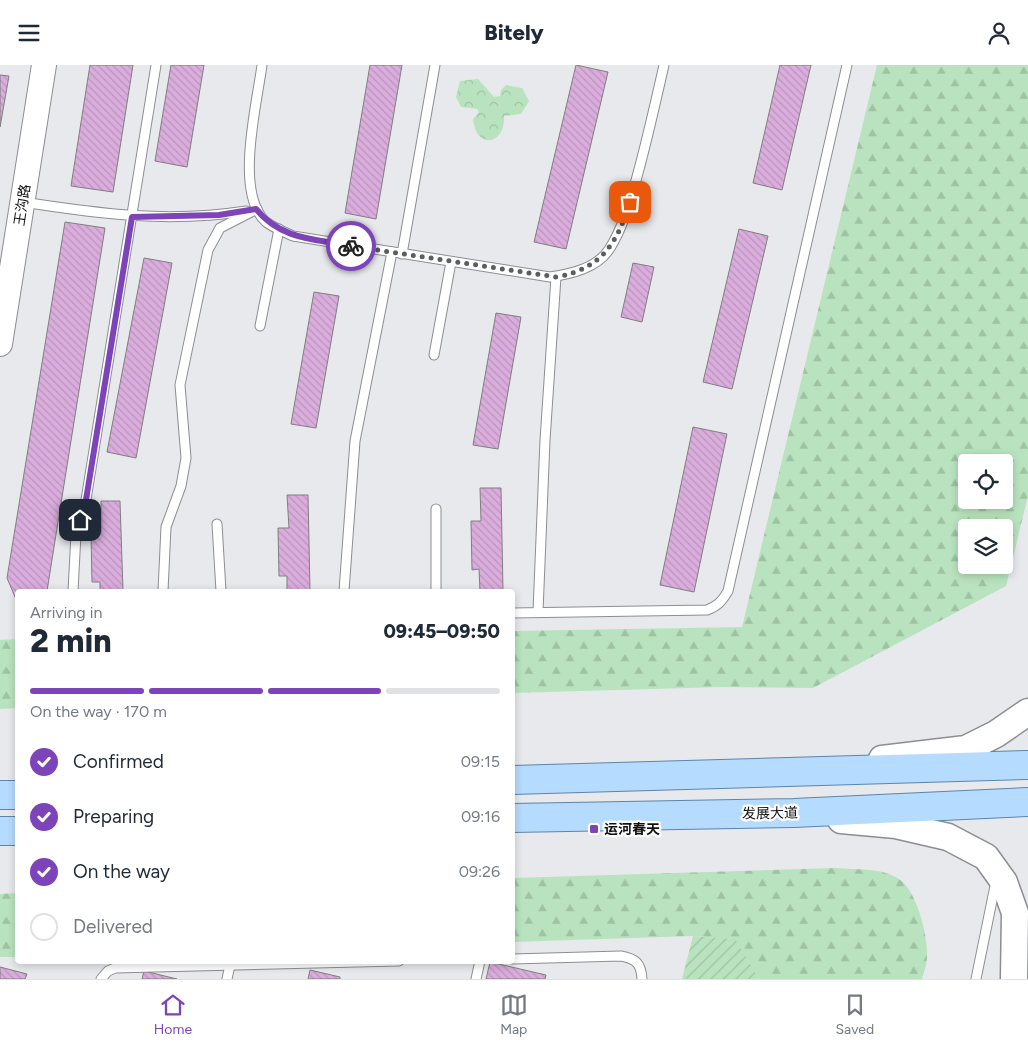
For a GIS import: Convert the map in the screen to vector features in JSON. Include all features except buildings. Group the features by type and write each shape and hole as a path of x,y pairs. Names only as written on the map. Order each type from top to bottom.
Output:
{"main road":[{"path":"771,772 966,749 996,734 1028,712"},
{"path":"515,780 1028,765"},
{"path":"0,795 15,795"},
{"name":"发展大道","path":"515,818 771,813 1028,802"},
{"path":"771,813 896,825 948,837 986,857 1004,882 1015,913 1014,979"},
{"path":"0,831 15,831"},
{"path":"1024,979 1028,962"}],"street":[{"name":"王沟路","path":"0,344 44,65"}],"lane":[{"path":"73,589 76,533 85,506 156,65"},
{"path":"262,65 248,171 256,209 266,221 293,236 556,277 574,273 594,263 610,249 630,202 664,65"},
{"path":"402,254 435,65"},
{"path":"515,613 707,610 716,607 723,601 728,591 847,65"},
{"path":"22,202 132,217 219,215 256,209"},
{"path":"163,589 166,527 181,486 186,458 180,385 208,250 220,228 256,209"},
{"path":"260,326 278,229"},
{"path":"344,589 355,441 392,252"},
{"path":"434,355 451,262"},
{"path":"538,612 544,440 556,277"},
{"path":"436,509 436,589"},
{"path":"217,524 221,589"},
{"path":"976,979 997,873"},
{"path":"515,959 622,956 634,959 641,967 642,979"},
{"path":"101,979 108,971 115,968 272,964"},
{"path":"476,979 479,964"},
{"path":"227,979 230,965"}],"green space":[{"path":"877,65 1028,65 1028,496 1013,557 1013,519 958,519 958,574 1009,574 1006,586 813,688 722,687 515,693 515,631 742,627"},
{"path":"478,79 494,97 500,96 501,90 506,85 522,88 529,101 521,114 504,116 500,133 496,138 490,140 479,136 475,129 473,119 479,112 477,109 461,107 456,97 460,81"},
{"path":"15,639 15,708 0,709 0,640"},
{"path":"835,868 884,873 899,879 911,893 916,903 926,937 927,959 922,979 759,979 734,939 693,936 515,942 515,878"},
{"path":"15,893 15,957 0,957 0,894"},
{"path":"693,936 735,939 759,979 682,979"}],"way so far":[{"path":"351,246 556,277 574,273 594,263 610,249 630,202"}],"place":[{"name":"运河春天","path":"594,829"}],"route":[{"path":"80,520 85,506 132,217 219,215 256,209 266,221 293,236 351,246"}]}
